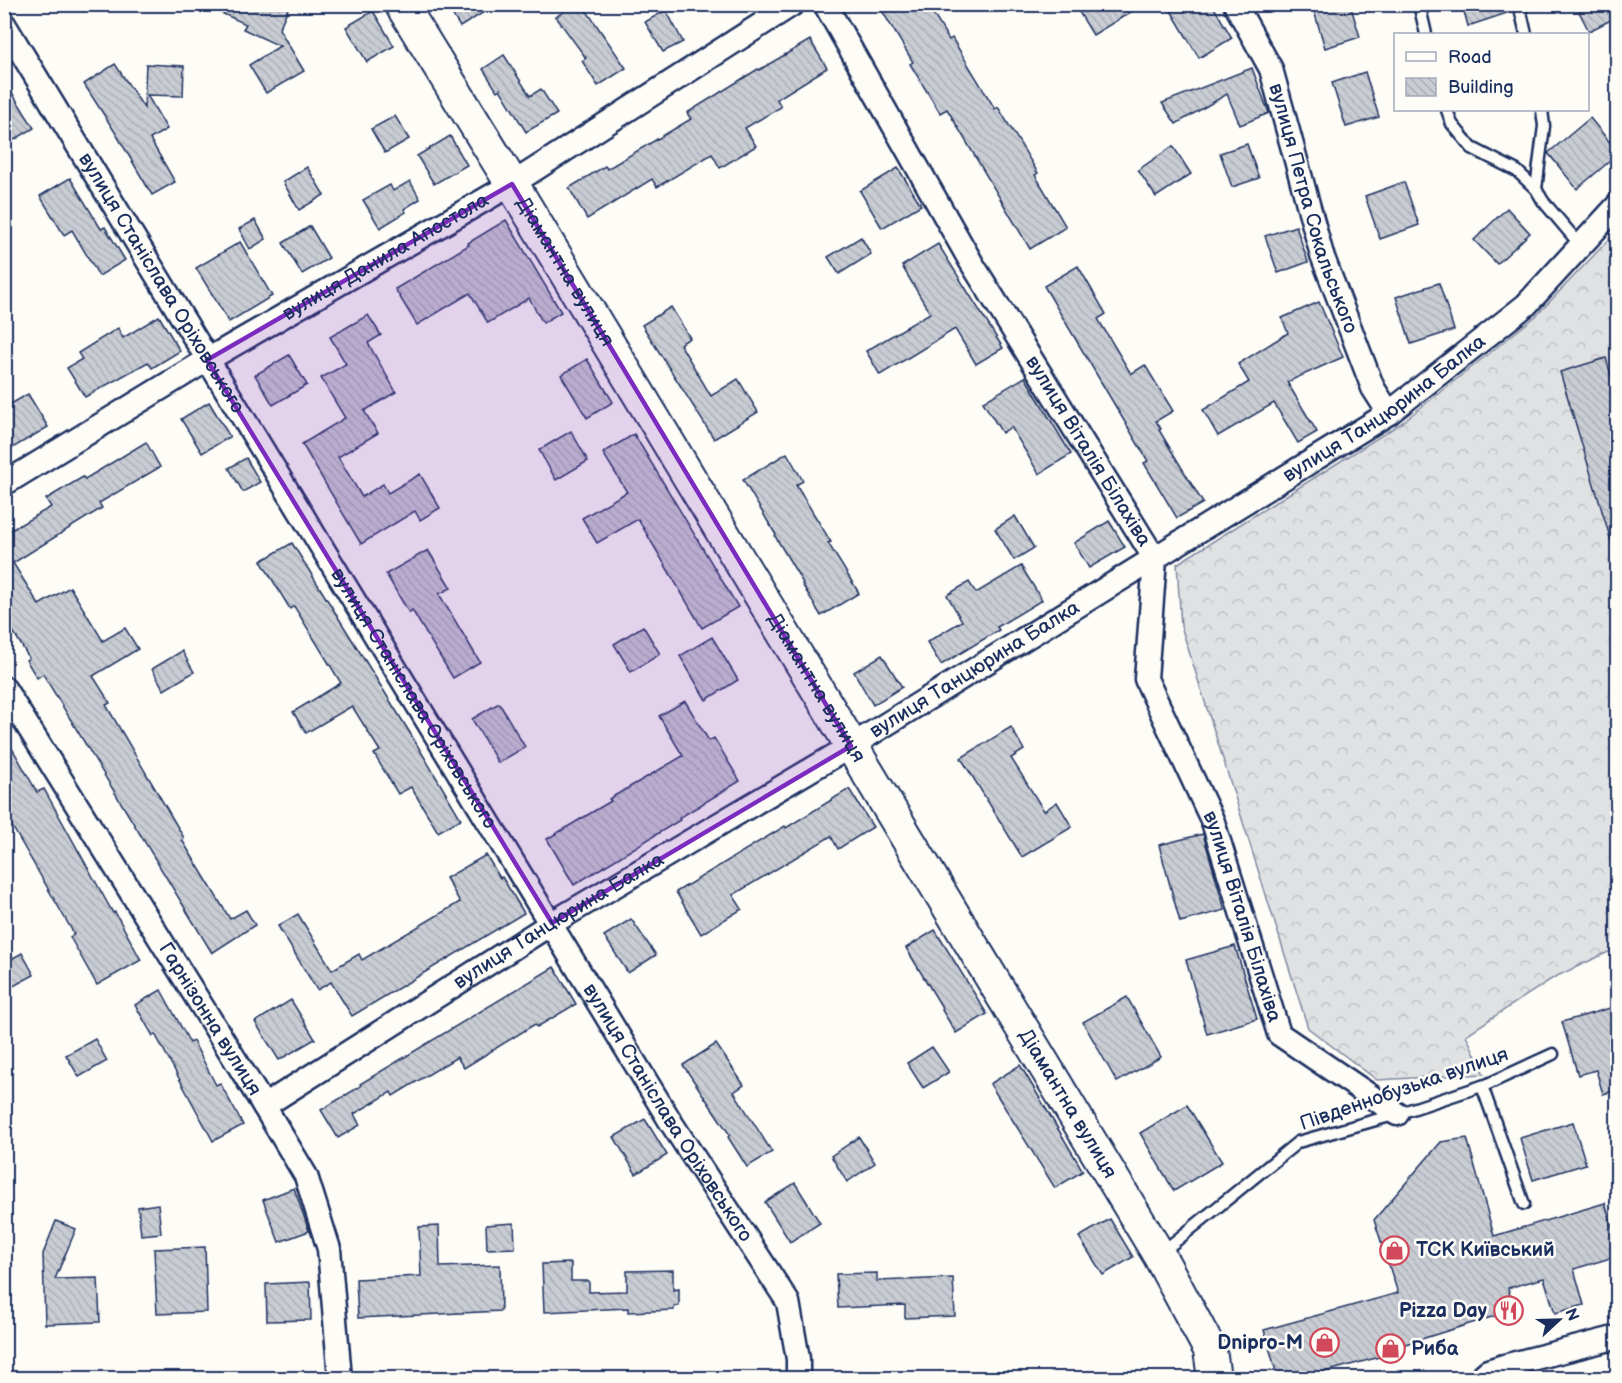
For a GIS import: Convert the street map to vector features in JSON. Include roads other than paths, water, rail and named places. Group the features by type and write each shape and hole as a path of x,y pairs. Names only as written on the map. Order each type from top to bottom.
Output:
{"street":[{"name":"Діамантна вулиця","path":"401,4 1159,1255 1210,1350 1214,1378"},
{"name":"вулиця Данила Апостола","path":"4,484 207,360 512,184 793,4"},
{"name":"вулиця Віталія Білахіва","path":"825,4 971,262 1155,559 1146,680 1213,822 1279,1034 1398,1114"},
{"name":"вулиця Петра Сокальського","path":"1235,4 1271,69 1322,255 1372,388 1389,413"},
{"name":"вулиця Станіслава Оріховського","path":"4,24 672,1124 788,1302 798,1359 798,1378"},
{"name":"вулиця Танцюрина Балка","path":"264,1106 552,923 851,746 1389,413 1526,305 1617,205"},
{"name":"Гарнізонна вулиця","path":"4,688 306,1176 329,1249 340,1378"},
{"path":"1480,1378 1488,1371 1504,1366 1617,1337"}],"lane":[{"path":"1419,4 1426,33"},
{"path":"1519,4 1526,33"},
{"path":"1447,111 1452,124 1472,148 1517,171 1536,189 1543,201 1581,246"},
{"path":"1536,189 1544,126 1542,111"},
{"name":"Південнобузька вулиця","path":"1159,1255 1298,1142 1398,1114 1482,1086 1553,1054"},
{"path":"1482,1086 1524,1204"}],"place":[{"name":"ТСК Київський","path":"1395,1250"},
{"name":"Pizza Day","path":"1508,1311"},
{"name":"Dnipro-M","path":"1324,1343"},
{"name":"Риба","path":"1390,1349"}]}
